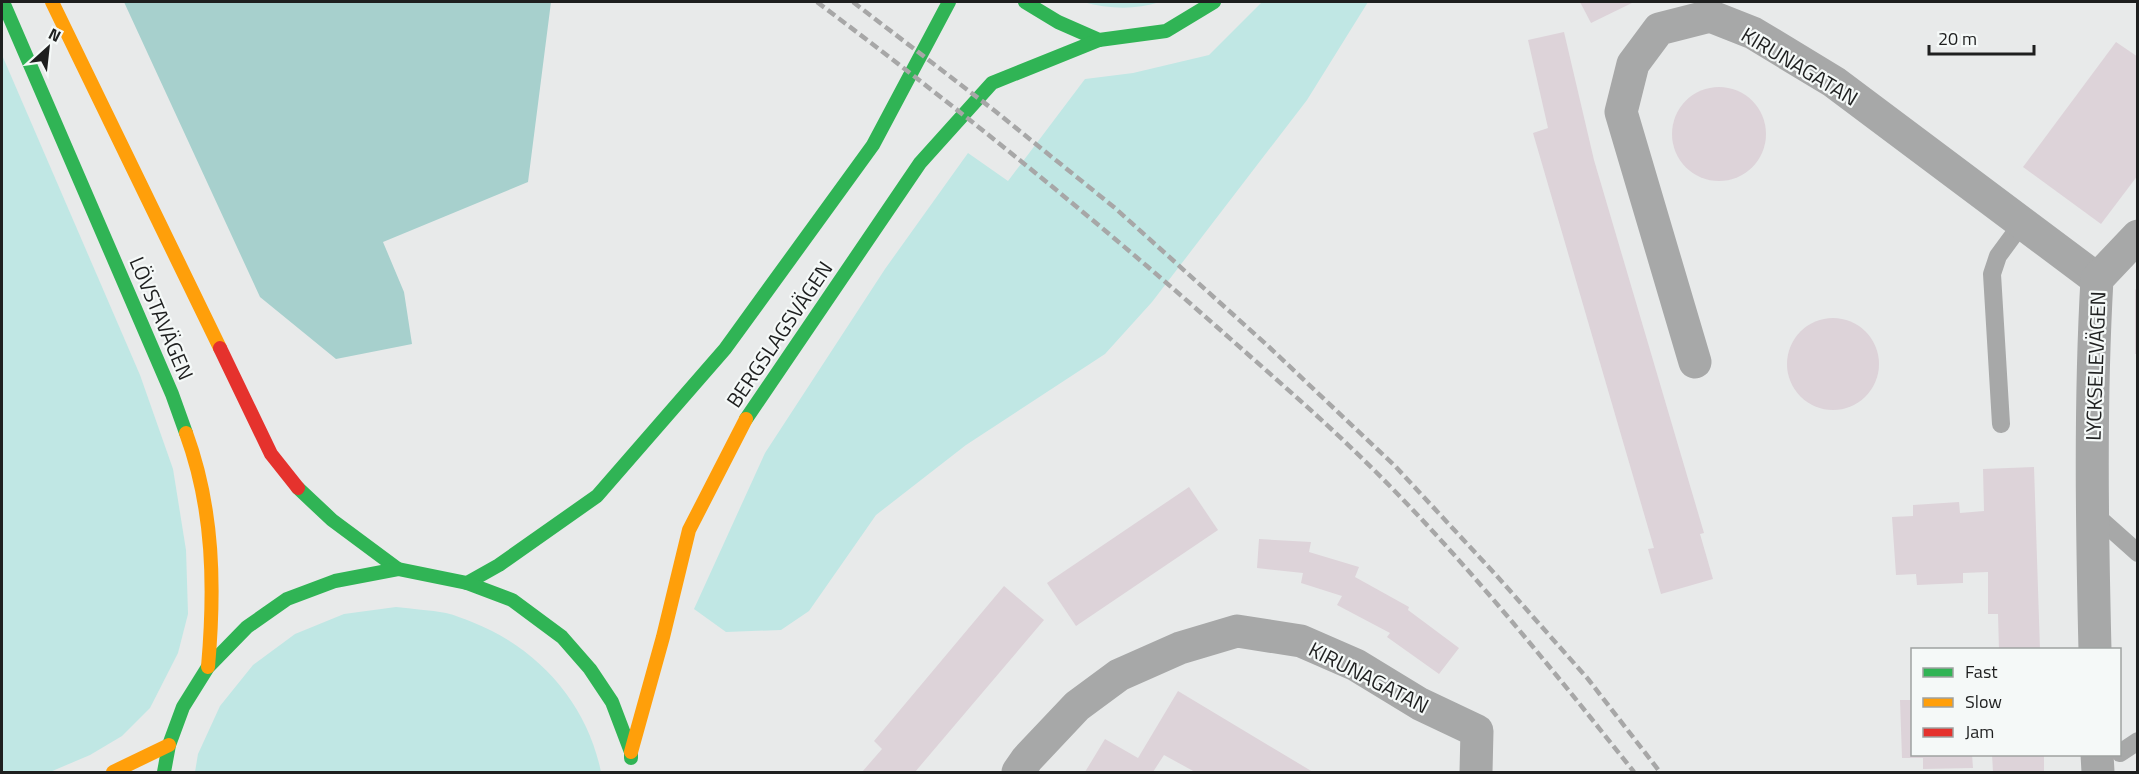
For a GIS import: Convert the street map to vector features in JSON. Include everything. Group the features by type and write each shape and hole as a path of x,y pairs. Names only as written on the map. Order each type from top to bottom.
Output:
{"main road":[{"name":"LÖVSTAVÄGEN","path":"3,2 172,394 193,451 206,508 213,572 213,620 208,667"},
{"name":"LÖVSTAVÄGEN","path":"52,2 271,454 302,493 332,520 398,569"},
{"name":"BERGSLAGSVÄGEN","path":"467,583 500,565 597,496 725,349 873,145 949,2"},
{"path":"1025,2 1058,22 1099,40 1166,31 1214,2"},
{"name":"BERGSLAGSVÄGEN","path":"631,752 663,637 689,530 744,422 920,162 992,83 1099,40"},
{"path":"164,772 169,745 183,707 208,667 247,627 287,599 335,581 398,569 467,583 512,600 562,637 590,669 612,702 631,752 633,772"},
{"path":"113,772 169,745"}],"street":[{"name":"KIRUNAGATAN","path":"1695,362 1621,112 1633,64 1659,30 1710,16 1753,33 1834,82 2097,279"},
{"name":"LYCKSELEVÄGEN","path":"2095,648 2091,512 2097,279 2138,236"},
{"name":"KIRUNAGATAN","path":"1018,772 1027,759 1077,706 1119,675 1180,648 1237,631 1301,641 1356,665 1420,704 1477,731 1476,772"}],"lane":[{"path":"2001,424 1992,274 1998,256 2023,222"},
{"path":"2091,512 2138,553"},
{"path":"2121,751 2138,741"}],"shaded area":[{"path":"124,2 551,2 528,182 383,242 404,292 412,344 336,359 260,297"},
{"path":"1083,2 1160,2 1122,8"},
{"path":"1262,2 1368,2 1307,100 1152,302 1105,354 966,445 876,515 809,611 781,630 726,632 694,609 765,453 885,269 968,153 1008,181 1085,79 1133,73 1209,55"},
{"path":"2,55 140,375 173,469 186,550 188,614 178,653 150,708 122,736 90,755 50,772 2,772"},
{"path":"396,607 446,613 472,622 496,633 538,663 556,681 584,723 601,772 195,772 198,754 220,706 253,665 295,634 344,614"}],"building":[{"path":"1580,2 1634,2 1591,23"},
{"path":"1564,32 1594,160 1704,533 1700,534 1713,579 1661,594 1648,549 1654,548 1533,133 1548,128 1528,40"},
{"path":"2116,42 2138,57 2138,175 2101,224 2023,167"},
{"path":"1719,87 1737,91 1752,101 1762,116 1766,134 1762,152 1752,167 1737,177 1719,181 1701,177 1686,167 1676,152 1672,134 1676,116 1686,101 1701,91"},
{"path":"2138,287 2138,354 2135,354 2135,290"},
{"path":"1833,318 1850,322 1865,332 1875,347 1879,364 1875,381 1865,396 1850,406 1833,410 1816,406 1801,396 1791,381 1787,364 1791,347 1801,332 1816,322"},
{"path":"2034,467 2040,648 1999,648 1998,614 1988,614 1988,572 1963,573 1963,583 1917,585 1916,574 1896,575 1892,517 1913,516 1913,505 1959,502 1960,513 1984,511 1983,469"},
{"path":"1189,487 1218,530 1076,626 1047,583"},
{"path":"1259,539 1311,542 1309,552 1359,567 1355,577 1409,607 1408,610 1459,648 1439,674 1387,637 1390,633 1337,605 1342,596 1301,583 1303,573 1257,568"},
{"path":"1004,586 1044,620 915,772 862,772 882,749 874,741"},
{"path":"1178,691 1313,772 1195,772 1164,755 1153,772 1085,772 1105,739 1138,758"},
{"path":"1900,700 1911,700 1911,756 1972,756 1973,768 1923,769 1923,758 1902,758"},
{"path":"1992,756 2044,756 2044,772 1993,772"}],"railway":[{"path":"817,2 970,120 1070,201 1337,434 1410,507 1477,581 1541,656 1634,772"},
{"path":"853,2 995,111 1115,208 1268,346 1395,466 1588,679 1660,772"}],"traffic: fast":[{"path":"3,2 172,394 186,433"},
{"path":"467,583 499,565 597,496 725,349 873,145 949,2"},
{"path":"1025,2 1058,22 1099,40 1166,31 1214,2"},
{"path":"746,419 920,163 992,83 1099,40"},
{"path":"298,488 332,520 398,569"},
{"path":"164,772 169,745 183,707 208,667 247,627 287,599 335,581 398,569 467,583 512,600 562,637 590,669 612,702 631,752 631,758"}],"traffic: slow":[{"path":"52,2 220,348"},
{"path":"631,752 663,637 689,530 746,419"},
{"path":"186,433 202,491 210,549 211,608 208,667"},
{"path":"113,772 169,745"}],"traffic: jam":[{"path":"220,348 271,454 298,488"}]}
